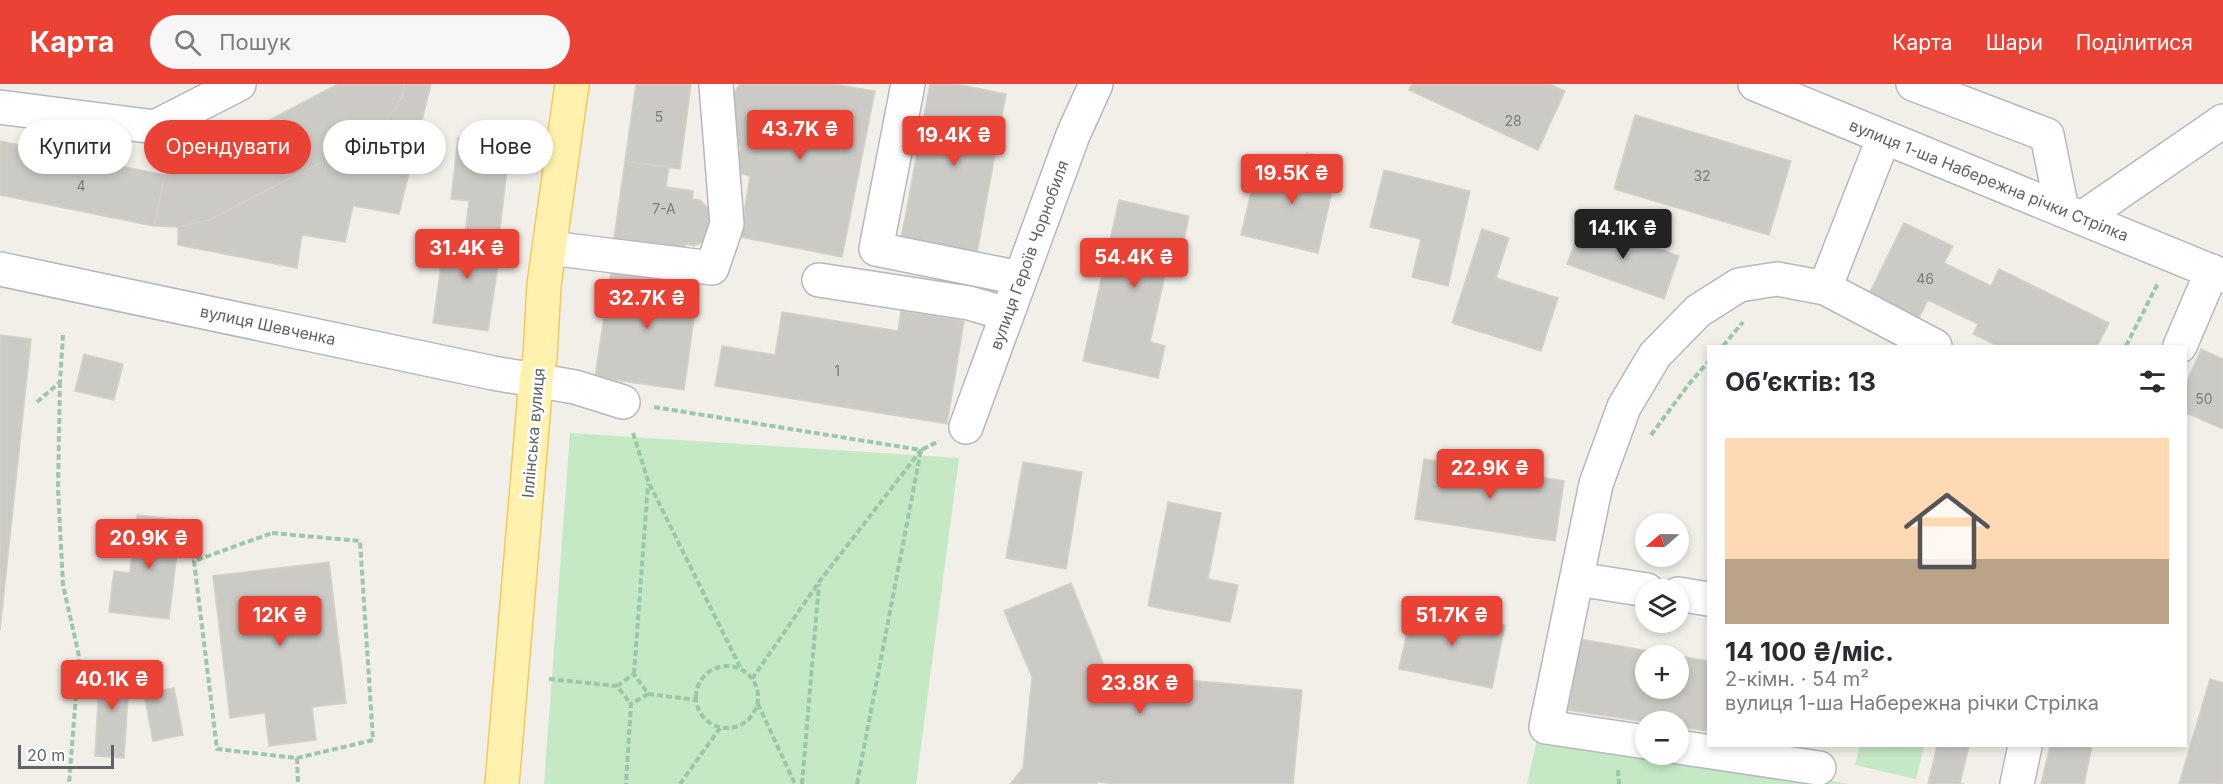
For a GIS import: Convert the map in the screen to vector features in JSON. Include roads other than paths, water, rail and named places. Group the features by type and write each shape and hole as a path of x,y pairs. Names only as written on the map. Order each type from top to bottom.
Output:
{"main road":[{"name":"Іллінська вулиця","path":"502,784 536,380 540,357 544,285 572,84"}],"street":[{"path":"0,107 155,127 238,84"},
{"path":"908,84 876,249 1020,278"},
{"name":"вулиця 1-ша Набережна річки Стрілка","path":"1755,84 2218,274"},
{"path":"1913,84 2047,135 2072,214 2223,121"},
{"path":"550,248 712,267 727,224 716,85"},
{"name":"вулиця Героїв Чорнобиля","path":"966,427 1073,135 1088,86"},
{"path":"1825,288 1884,137"},
{"name":"вулиця Шевченка","path":"0,269 574,387 623,402"},
{"path":"2181,345 2218,274"},
{"path":"1635,740 1546,727 1596,484 1624,407 1655,355 1698,311 1739,285 1777,279 1825,288 1933,345"},
{"path":"819,280 969,303 1007,314"},
{"path":"1576,579 1635,588"},
{"path":"1689,596 1707,599"},
{"path":"2016,784 2025,747"},
{"path":"1689,749 1819,768"}]}
